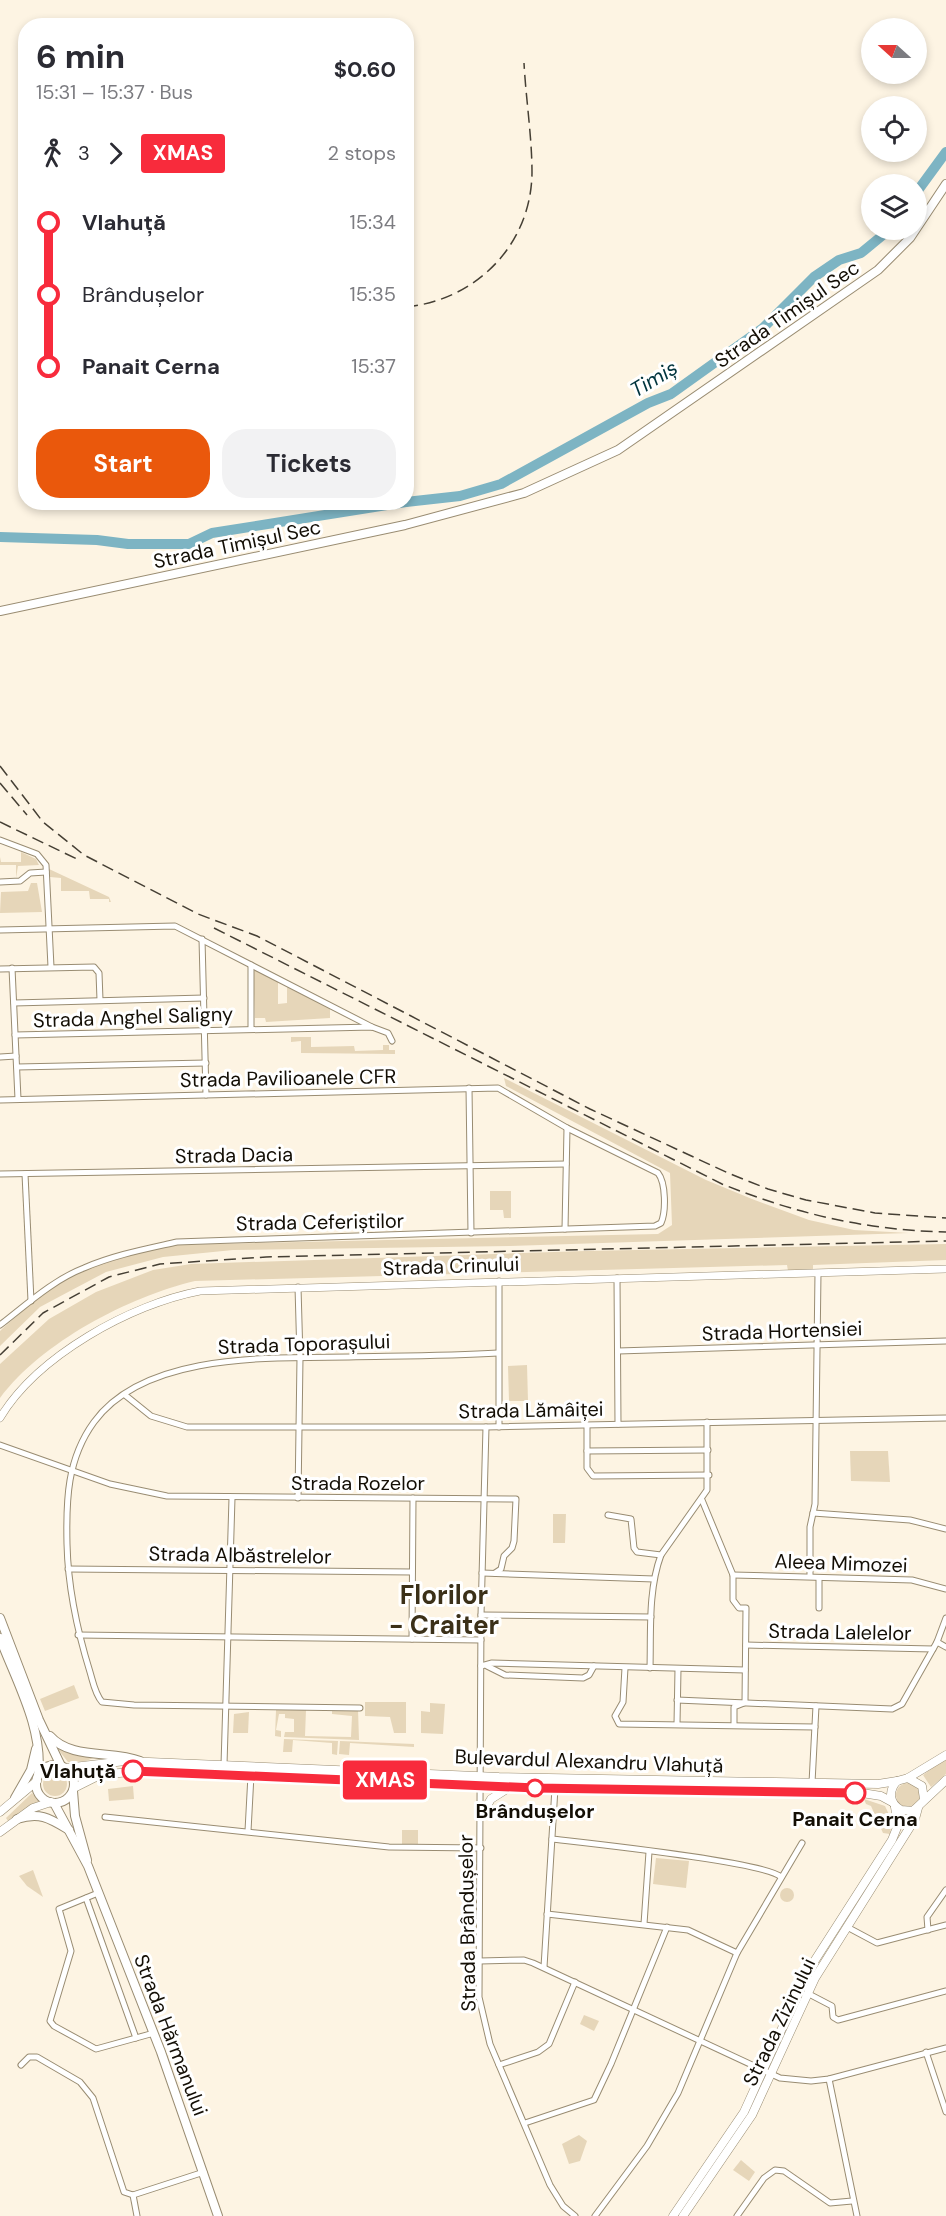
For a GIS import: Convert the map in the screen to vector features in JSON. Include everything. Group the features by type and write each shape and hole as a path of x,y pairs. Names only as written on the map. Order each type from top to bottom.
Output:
{"main road":[{"name":"Strada Timișul Sec","path":"0,611 405,525 487,505 536,488 618,450 878,270 910,238 946,184"},
{"path":"0,1618 43,1728 63,1767 73,1776 73,1790 64,1801 33,1808 0,1832"},
{"path":"0,1638 38,1743 38,1779 41,1796 53,1803"},
{"path":"43,1728 52,1739 64,1747 126,1755 140,1761"},
{"path":"15,1798 31,1770 38,1743"},
{"path":"946,1755 908,1778 897,1781 891,1793 894,1804 907,1812 918,1808 924,1799 946,1780"},
{"name":"Bulevardul Alexandru Vlahuță","path":"63,1767 140,1761 480,1776 879,1784 897,1781"},
{"path":"0,1812 50,1766 63,1767"},
{"name":"Bulevardul Alexandru Vlahuță","path":"73,1790 92,1778 114,1772 251,1775 510,1787 862,1793 880,1796 894,1804"},
{"path":"908,1778 922,1786 924,1799"},
{"path":"481,1816 491,1800 510,1787"},
{"name":"Strada Hărmanului","path":"73,1790 75,1816 88,1866 154,2033 219,2216"},
{"name":"Strada Hărmanului","path":"53,1803 88,1866"},
{"name":"Strada Zizinului","path":"683,2216 746,2124 808,1971 896,1832 898,1820 894,1804"},
{"name":"Strada Zizinului","path":"673,2216 735,2126 767,2073 807,1993 915,1819 918,1808"},
{"path":"17,1819 32,1814 39,1815 69,1830"}],"street":[{"path":"0,840 37,854 46,869 51,967"},
{"path":"0,882 20,881 30,873 46,869"},
{"path":"0,930 175,926 372,1027 388,1033 392,1041"},
{"path":"202,939 206,1091"},
{"name":"Strada Anghel Saligny","path":"251,965 251,1028"},
{"path":"12,968 18,1099"},
{"path":"0,969 97,968 100,1000"},
{"path":"14,1003 204,998"},
{"name":"Strada Anghel Saligny","path":"15,1035 372,1027"},
{"path":"0,1057 16,1056"},
{"path":"17,1067 206,1063"},
{"path":"469,1088 471,1233"},
{"name":"Strada Pavilioanele CFR","path":"0,1100 206,1091 498,1088 567,1128 660,1175 663,1214 661,1223"},
{"path":"565,1229 567,1128"},
{"name":"Strada Dacia","path":"0,1174 566,1164"},
{"path":"26,1174 31,1301"},
{"name":"Strada Ceferiștilor","path":"0,1325 31,1301 82,1268 136,1251 177,1242 655,1226 661,1223"},
{"name":"Strada Crinului","path":"0,1418 17,1394 55,1359 137,1310 164,1299 200,1291 946,1269"},
{"path":"810,1576 810,1527 813,1513 816,1420 818,1273"},
{"path":"616,1278 618,1424"},
{"path":"499,1281 499,1427"},
{"path":"298,1287 300,1358 298,1498"},
{"name":"Strada Hortensiei","path":"618,1351 946,1341"},
{"name":"Strada Toporașului","path":"228,1706 102,1702 78,1635 68,1569 66,1499 72,1470 94,1423 125,1395 171,1373 206,1363 498,1353"},
{"name":"Strada Lămâiței","path":"125,1395 152,1416 174,1425 499,1427 946,1418"},
{"path":"650,1668 654,1579 661,1555 702,1500 708,1486 708,1422"},
{"path":"587,1425 588,1471 596,1476 709,1475"},
{"name":"Strada Brândușelor","path":"486,1427 481,1615 484,1666 480,1776 479,1997 483,2020 499,2065 555,2196 575,2216"},
{"name":"Strada Rozelor","path":"0,1445 110,1484 157,1494 232,1498 516,1499 513,1545 504,1556 501,1569 495,1573"},
{"path":"587,1451 708,1450"},
{"path":"224,1765 228,1706 232,1498"},
{"path":"412,1639 413,1498"},
{"path":"702,1500 733,1575"},
{"path":"813,1513 910,1521 946,1529"},
{"path":"609,1515 631,1519 634,1548 637,1552 661,1555"},
{"name":"Strada Albăstrelelor","path":"68,1569 412,1572"},
{"path":"483,1573 654,1579"},
{"name":"Aleea Mimozei","path":"733,1575 912,1580 946,1590"},
{"name":"Strada Lalelelor","path":"733,1575 733,1600 739,1608 746,1608 745,1702"},
{"path":"819,1579 819,1608"},
{"path":"481,1615 651,1617"},
{"path":"677,1700 886,1710 902,1704 937,1642 946,1618"},
{"path":"78,1635 481,1640"},
{"path":"937,1642 946,1647"},
{"name":"Strada Lalelelor","path":"746,1645 933,1649"},
{"path":"484,1666 492,1663 745,1670"},
{"path":"484,1666 505,1675 583,1678 590,1675 594,1666"},
{"path":"625,1668 622,1702 616,1713 616,1722 815,1727"},
{"path":"677,1724 678,1669"},
{"path":"734,1725 734,1707 745,1702"},
{"path":"228,1706 360,1708"},
{"path":"812,1783 816,1706"},
{"path":"248,1831 251,1775"},
{"path":"544,1967 555,1788"},
{"path":"105,1817 388,1847 481,1848"},
{"path":"552,1839 766,1869 781,1877"},
{"path":"595,2216 654,2136 678,2093 737,1953 802,1844"},
{"path":"644,1924 649,1852"},
{"path":"928,1930 927,1917 946,1890"},
{"path":"98,1893 58,1909 71,1952 50,2021 54,2026 94,2048 154,2033"},
{"path":"86,1898 136,2038"},
{"path":"547,1914 667,1927 700,1934 737,1953"},
{"path":"847,1927 877,1943 946,1925"},
{"path":"525,2123 594,2100 634,2010 667,1927"},
{"path":"480,1961 524,1960 544,1967 767,2073 802,2080 829,2079 946,2048"},
{"path":"499,2065 538,2052 549,2044 574,1982"},
{"path":"807,1993 832,2006 833,2017 838,2020 946,1991"},
{"path":"926,2052 946,2112"},
{"path":"21,2065 29,2057 37,2057 80,2082 93,2098 98,2109 121,2188 134,2195 204,2172"},
{"path":"829,2079 852,2201 857,2216"},
{"path":"737,2216 764,2178 775,2170 784,2171 830,2203 852,2201"},
{"path":"134,2195 137,2216"}],"shaded area":[{"path":"21,852 36,859 39,865 18,866 16,878 16,865 0,865 0,857 1,862 21,862"},
{"path":"49,869 109,897 111,902 109,899 90,899 89,891 61,891 61,878 50,877"},
{"path":"31,883 37,883 42,912 0,913 1,892 28,891"},
{"path":"253,969 278,981 278,1004 287,1003 287,987 330,1008 330,1018 266,1022 265,1018 255,1018"},
{"path":"291,1037 311,1037 311,1047 354,1046 355,1051 383,1050 383,1045 389,1045 389,1050 395,1050 395,1054 301,1053 301,1041 291,1042"},
{"path":"504,1078 706,1180 752,1199 809,1220 854,1230 909,1233 510,1246 233,1250 163,1257 106,1272 40,1307 0,1346 0,1331 3,1328 41,1295 83,1269 167,1245 658,1234 672,1225 670,1173 506,1086"},
{"path":"490,1191 511,1191 511,1218 504,1218 503,1210 490,1210"},
{"path":"946,1244 946,1260 813,1265 813,1271 788,1271 787,1265 195,1281 142,1298 88,1324 39,1358 0,1398 0,1364 49,1319 96,1292 153,1270 191,1264 585,1251"},
{"path":"527,1365 528,1401 509,1401 508,1366"},
{"path":"850,1451 888,1451 890,1482 851,1481"},
{"path":"553,1514 566,1514 565,1543 553,1543"},
{"path":"74,1685 79,1698 45,1711 40,1699"},
{"path":"365,1702 406,1702 406,1733 394,1733 390,1717 365,1716"},
{"path":"430,1703 445,1704 443,1734 421,1733 421,1711 430,1712"},
{"path":"332,1709 358,1709 359,1740 284,1737 285,1732 294,1732 294,1719 285,1718 285,1714 279,1714 276,1730 281,1731 281,1737 275,1736 276,1710 306,1710 305,1736 351,1737 352,1716 332,1714"},
{"path":"249,1712 248,1733 233,1733 234,1714"},
{"path":"284,1739 338,1741 337,1755 332,1754 332,1743 293,1740 292,1752 283,1752"},
{"path":"340,1741 414,1744 414,1747 350,1743 349,1755 339,1754"},
{"path":"57,1748 68,1753 98,1756 86,1761 68,1762"},
{"path":"946,1758 946,1774 931,1787 923,1775"},
{"path":"55,1772 64,1775 67,1784 64,1793 55,1796 46,1793 43,1784 46,1775"},
{"path":"908,1783 913,1784 919,1790 919,1800 913,1806 908,1807 903,1806 897,1800 896,1795 897,1790 903,1784"},
{"path":"133,1786 134,1799 109,1801 108,1789"},
{"path":"32,1793 39,1801 8,1821 6,1818"},
{"path":"864,1799 885,1806 892,1821 890,1834 883,1833 871,1806 866,1804"},
{"path":"402,1830 418,1830 418,1844 402,1844"},
{"path":"656,1858 689,1861 686,1888 653,1884"},
{"path":"33,1870 43,1897 27,1886 19,1876"},
{"path":"787,1888 792,1890 794,1895 792,1900 787,1902 782,1900 780,1895 782,1890"},
{"path":"584,2015 599,2021 594,2031 580,2024"},
{"path":"579,2135 587,2141 580,2161 569,2164 562,2144"},
{"path":"741,2160 755,2172 749,2181 733,2170"}],"waterway":[{"name":"Timiș","path":"927,178 946,152"},
{"name":"Timiș","path":"414,501 460,496 501,484 648,403 671,394 763,328 814,277 839,260 861,253 877,240"},
{"name":"Timiș","path":"0,537 97,540 128,544 189,544 212,533 356,510"}],"railway":[{"path":"414,305 455,293 476,281 495,264 510,245 522,223 529,199 532,173 524,63"},
{"path":"0,766 43,822 84,855 198,914 257,936 590,1109 728,1173 768,1189 806,1200 875,1213 946,1218"},
{"path":"0,783 27,815"},
{"path":"0,822 81,861"},
{"path":"214,928 722,1184 804,1212 859,1224 946,1232"},
{"path":"0,1355 43,1313 109,1277 160,1264 266,1257 946,1241"}],"bus line":[{"name":"XMAS","path":"133,1771 536,1788 855,1793"}],"place":[{"name":"Vlahuță","path":"133,1771"},
{"name":"Brândușelor","path":"535,1788"},
{"name":"Panait Cerna","path":"855,1793"}],"district":[{"name":"Florilor - Craiter","path":"444,1610"}]}
